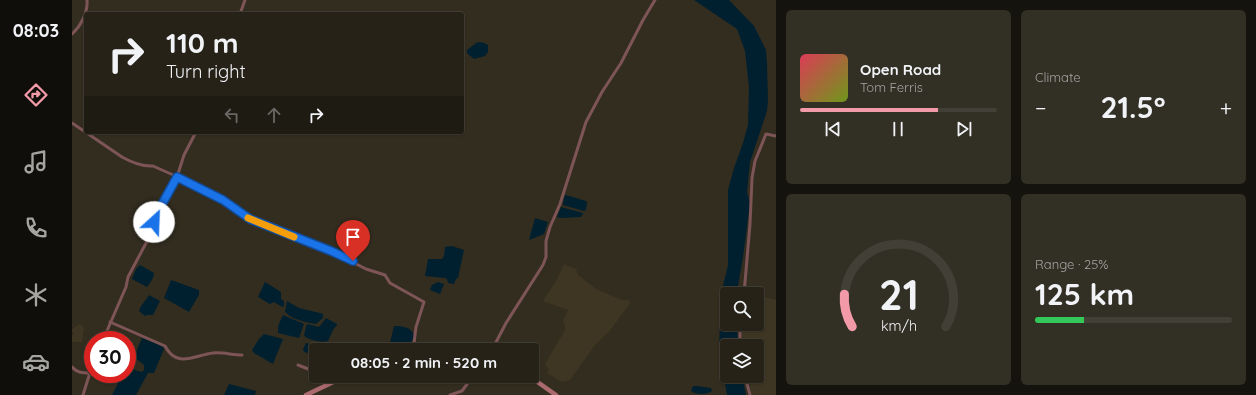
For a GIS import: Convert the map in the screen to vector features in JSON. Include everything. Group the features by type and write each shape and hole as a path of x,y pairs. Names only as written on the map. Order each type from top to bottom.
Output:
{"street":[{"path":"86,12 87,0"},
{"path":"241,12 245,0"},
{"path":"496,343 506,323 543,265 546,257 546,241 550,227 560,204 586,122 602,92 621,64 643,20 655,0"},
{"path":"72,34 84,18"},
{"path":"72,123 84,131"},
{"path":"89,134 112,151 126,159 147,167 153,166 177,177 223,200 250,219 331,251 366,269 385,275 390,283 424,302 416,327 414,343"},
{"path":"106,331 126,287 128,278 153,230 156,215 177,177 184,156 195,134"},
{"path":"744,287 749,243 751,192 755,161 766,134 776,136"},
{"path":"110,322 165,346 173,356 180,360 192,359 213,353 242,355"},
{"path":"298,365 309,369"},
{"path":"72,367 76,371 84,372"},
{"path":"83,395 87,383"},
{"path":"306,395 330,383"},
{"path":"450,395 462,391 468,383"},
{"path":"539,383 556,395"},
{"path":"747,383 750,395"}],"shaded area":[{"path":"564,264 576,269 578,275 596,289 622,300 629,300 630,303 609,332 595,345 570,380 562,382 547,373 549,369 545,364 565,330 563,321 568,310 543,301 556,281"},
{"path":"764,297 776,300 776,395 751,395 750,383 764,383 764,339 742,339 742,331 764,331"},
{"path":"80,324 84,328 82,342 72,342 72,335 74,333 72,332 72,329"}],"water":[{"path":"694,0 729,0 754,26 766,50 767,111 750,162 747,192 750,203 738,287 723,287 728,265 728,190 748,125 749,87 745,51 737,29"},
{"path":"480,42 488,45 488,52 485,56 474,59 467,53 467,50 476,43"},
{"path":"566,195 586,201 586,210 584,211 563,205 564,197"},
{"path":"561,207 583,213 581,217 557,217"},
{"path":"535,218 548,222 544,234 529,240"},
{"path":"452,246 464,250 458,278 454,284 448,283 447,279 445,278 425,276 428,259 442,259 444,256 445,247"},
{"path":"140,265 154,273 153,279 147,287 132,279 136,269"},
{"path":"171,280 199,290 199,295 189,312 164,298"},
{"path":"265,282 281,292 281,299 284,301 284,306 282,307 274,302 270,304 258,297"},
{"path":"438,282 444,284 440,294 430,290 432,285"},
{"path":"149,295 160,301 153,315 145,316 139,311"},
{"path":"287,301 299,308 323,314 323,318 316,324 295,319 285,312"},
{"path":"283,315 304,324 299,338 278,333 278,326"},
{"path":"326,318 337,324 328,341 316,341 304,336 306,326 308,324 318,327"},
{"path":"720,322 720,331 737,331 738,339 720,339 720,355 719,349"},
{"path":"394,326 406,327 410,329 414,335 411,343 390,343"},
{"path":"264,334 283,339 273,364 254,353 252,350"},
{"path":"142,338 162,346 164,349 154,373 148,373 136,395 112,395 118,383 136,383 136,370 142,372 144,370 144,365 136,359 136,352"},
{"path":"306,343 309,344 309,353 304,352 303,349"},
{"path":"725,383 743,383 746,395 727,395"},
{"path":"229,384 256,391 255,395 224,395"},
{"path":"693,386 711,388 712,391 699,394 691,391"}],"slow traffic":[{"path":"248,218 294,237"}],"route":[{"path":"154,222 156,215 177,177 198,186 223,200 250,219 353,261"}]}
